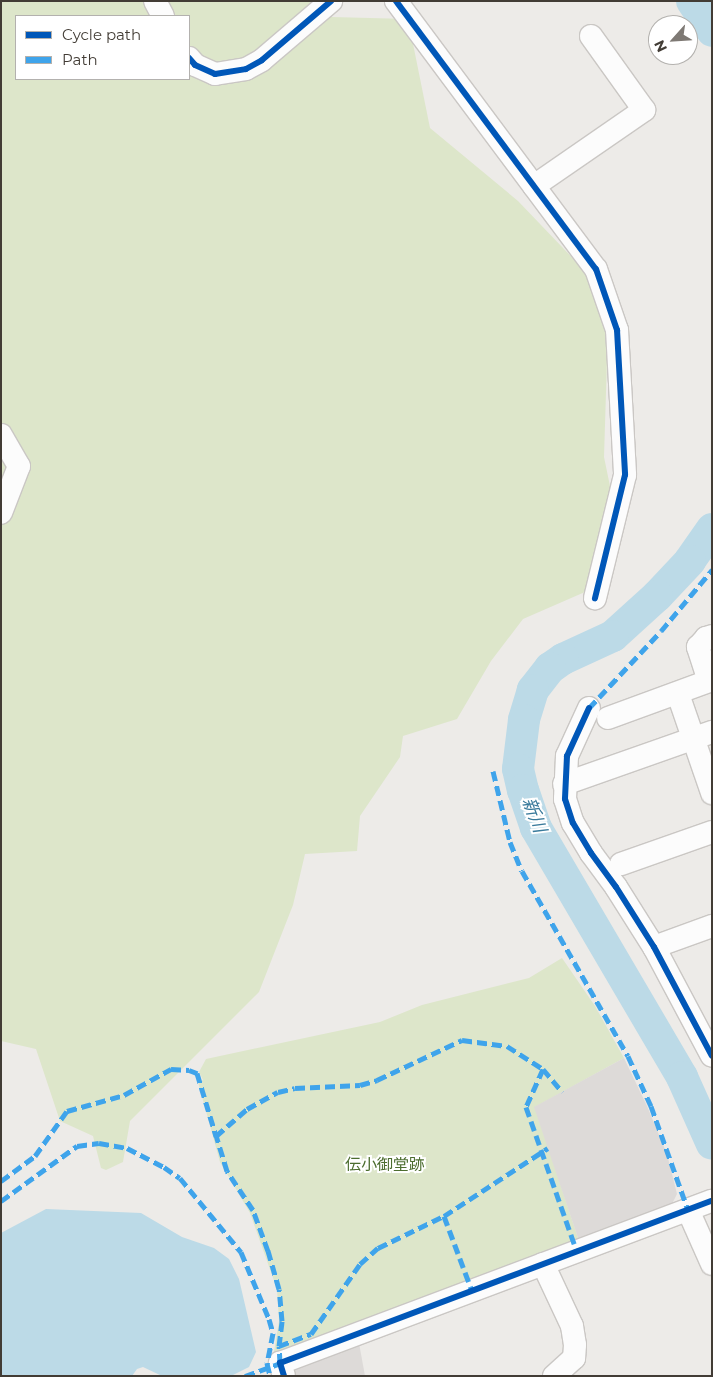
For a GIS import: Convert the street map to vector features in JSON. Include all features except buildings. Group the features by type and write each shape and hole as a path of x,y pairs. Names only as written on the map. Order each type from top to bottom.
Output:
{"street":[{"path":"155,1 162,15"},
{"path":"190,59 195,65 215,74 246,69 262,60 330,1"},
{"path":"396,1 596,269 617,330 625,475 595,598"},
{"path":"534,186 644,110 591,36"},
{"path":"1,435 19,466 1,513"},
{"path":"712,636 706,638 698,647 709,681 678,694 598,713 567,756 564,784 564,799 573,823 702,1018 712,1056"},
{"path":"678,694 703,735 712,792"},
{"path":"564,784 703,735"},
{"path":"621,864 712,832"},
{"path":"654,947 712,926"},
{"path":"284,1376 280,1363 699,1206 712,1264"},
{"path":"543,1264 572,1326 575,1345 574,1358 554,1376"}],"green space":[{"path":"1,1 322,1 332,17 408,19 430,128 518,201 609,296 604,457 617,520 601,585 523,619 491,661 457,719 403,736 400,757 360,816 357,851 305,854 293,905 259,992 130,1121 123,1162 106,1170 101,1168 93,1136 60,1121 36,1049 1,1041"},
{"name":"伝小御堂跡","path":"562,958 595,1006 624,1058 535,1107 580,1244 273,1358 279,1321 277,1289 250,1213 220,1162 198,1082 203,1080 199,1072 206,1059 380,1022 422,1005 529,978"}],"shaded area":[{"path":"624,1058 667,1154 677,1194 668,1212 580,1244 534,1107"},
{"path":"359,1343 365,1376 291,1376 290,1371"}],"water":[{"path":"46,1209 141,1213 182,1237 214,1248 229,1259 239,1279 256,1352 249,1367 231,1376 162,1376 143,1367 137,1369 132,1376 1,1376 1,1233"}],"waterway":[{"name":"新川","path":"692,1 712,31"},
{"name":"新川","path":"712,529 690,561 657,596 613,636 563,659 550,668 533,690 524,720 518,769 536,828 682,1077 712,1144"}],"marked path":[{"path":"589,708 661,631 712,570"},
{"path":"493,771 510,842 522,871 628,1056 651,1106 688,1210"},
{"path":"279,1346 282,1321 279,1289 268,1251 253,1210 227,1171 216,1136 247,1109 278,1092 295,1088 360,1085 377,1080 462,1040 507,1046 543,1069 562,1092"},
{"path":"1,1181 35,1156 67,1111 124,1095 171,1069 189,1070 197,1073 216,1136"},
{"path":"543,1069 526,1107 577,1252"},
{"path":"1,1201 77,1146 99,1143 127,1148 164,1167 180,1178 241,1252 273,1333 267,1363 270,1376"},
{"path":"245,1376 280,1363 279,1346 311,1334 360,1264 378,1248 444,1216 548,1148"},
{"path":"444,1216 472,1291"}],"cycle path":[{"path":"190,59 195,65 215,74 246,69 262,60 331,1"},
{"path":"396,1 596,269 617,330 625,475 595,598"},
{"path":"589,708 567,756 565,799 573,823 654,947 712,1056"},
{"path":"284,1376 280,1363 712,1201"}]}
